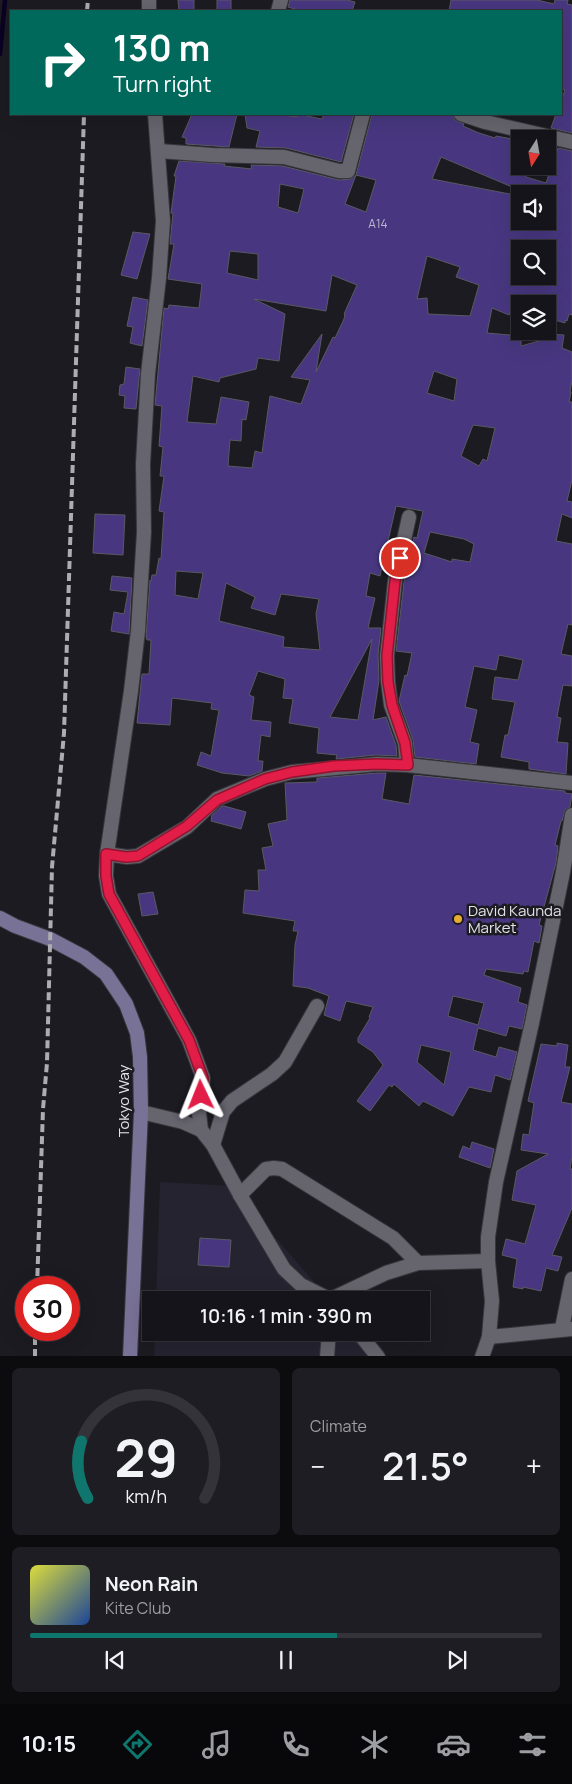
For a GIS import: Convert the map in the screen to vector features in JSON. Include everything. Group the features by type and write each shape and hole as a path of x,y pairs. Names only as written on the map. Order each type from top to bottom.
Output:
{"main road":[{"name":"Tokyo Way","path":"0,918 15,926 50,939 84,957 106,974 126,1004 137,1033 140,1057 141,1112 130,1356"}],"street":[{"path":"155,115 162,221 159,278 148,374 143,464 144,532 138,631 131,691 106,854 106,876 109,894 189,1040 203,1078 199,1113 201,1130"},
{"path":"158,151 284,157 338,171 348,171 363,115"},
{"path":"464,115 485,122 572,142"},
{"path":"408,765 405,743 392,705 388,682 387,656 395,581 409,517"},
{"path":"106,854 126,857 138,856 187,826 217,800 265,779 292,772 334,766 408,765 572,783"},
{"path":"482,1356 489,1336 492,1301 488,1237 496,1182 532,1023 563,872 572,815"},
{"path":"213,1145 223,1112 232,1102 272,1074 284,1062 317,1006"},
{"path":"141,1112 183,1122 201,1130 213,1145 240,1196 284,1269 301,1285 313,1291"},
{"path":"240,1196 266,1170 282,1169 394,1238 418,1262"},
{"path":"349,1291 386,1273 418,1262 488,1261"},
{"path":"489,1336 567,1329 572,1279"},
{"path":"327,1356 328,1341"},
{"path":"366,1341 378,1356"}],"shaded area":[{"path":"160,1182 230,1186 322,1291 156,1291"},
{"path":"155,1341 365,1341 377,1356 154,1356"}],"building":[{"path":"178,0 194,0 194,10 179,10"},
{"path":"217,0 231,0 231,10 217,10"},
{"path":"290,0 347,0 355,2 352,10 298,10 288,7"},
{"path":"451,0 537,0 554,4 555,0 568,0 567,4 572,5 572,133 551,128 556,115 562,115 562,98 565,90 562,89 562,10 449,10"},
{"path":"192,115 237,115 229,147 186,144 186,138 182,137"},
{"path":"245,115 285,115 297,117 297,115 302,115 322,119 324,115 354,115 341,162 286,148 256,147 260,131 247,128"},
{"path":"372,115 452,115 455,120 464,124 463,126 479,133 495,138 496,136 511,139 511,175 526,175 526,177 546,183 549,175 556,175 556,154 558,148 572,151 572,315 569,314 565,323 556,320 556,295 511,295 511,310 509,315 492,308 487,333 511,335 511,340 521,340 521,346 542,340 556,340 556,335 564,335 562,348 572,352 572,381 569,402 572,402 572,480 567,501 572,502 572,518 562,514 556,541 572,544 572,625 568,624 561,654 572,656 572,686 563,685 557,717 561,718 557,742 568,743 566,774 529,769 529,762 501,757 505,735 508,735 515,702 492,699 495,677 518,680 523,660 499,655 496,670 474,666 465,707 477,710 470,742 479,744 476,764 415,757 413,740 399,701 412,653 396,651 404,582 414,537 417,538 423,511 396,506 380,576 370,573 366,596 375,598 368,628 381,628 378,655 379,680 373,720 386,717 396,745 397,756 376,755 336,759 337,755 317,753 319,728 289,723 293,699 283,698 285,679 258,671 249,695 254,697 251,720 271,722 270,737 261,735 258,761 263,761 262,771 249,776 222,773 197,765 201,752 211,756 219,710 211,709 212,703 172,698 170,725 137,723 142,674 149,674 151,640 147,640 146,636 150,580 152,575 156,575 159,558 161,559 164,512 159,511 164,476 160,476 163,447 159,446 162,406 155,405 164,308 168,309 169,305 199,308 202,284 168,279 174,244 170,244 173,213 171,213 176,176 174,176 179,161 225,164 224,166 252,169 251,165 283,166 339,180 351,179 356,175","holes":["356,175 376,180 366,212 345,204","280,184 304,189 298,213 278,207","230,251 258,254 258,280 227,273","427,256 460,267 456,277 479,285 470,316 428,314 427,298 417,299","332,275 357,285 344,314 344,319 316,372 322,334 291,377 310,380 301,404 270,396 262,453 255,451 252,468 228,466 230,440 241,441 242,419 246,420 249,402 221,397 216,424 187,422 193,376 219,382 220,378 256,369 258,358 279,361 285,314 254,299 326,311","434,371 457,379 454,401 427,393","473,425 495,428 487,461 483,459 479,466 461,456","430,532 464,539 474,544 470,562 452,559 452,562 424,553","176,571 203,573 198,599 175,595","226,583 255,597 251,608 275,615 281,594 319,599 316,614 320,650 283,647 284,637 219,621","372,639 358,720 330,717"]},
{"path":"133,232 150,234 137,279 121,275"},
{"path":"133,297 148,300 142,346 130,343 133,327 127,326"},
{"path":"126,367 140,369 136,409 124,408 125,396 119,395 120,385 124,384"},
{"path":"95,514 125,515 123,555 93,553"},
{"path":"112,576 132,578 129,634 111,631 114,612 124,614 128,592 110,590"},
{"path":"386,773 382,799 409,804 414,775 565,791 565,793 572,794 570,807 565,810 555,845 558,846 556,863 539,925 542,926 539,943 534,941 528,972 524,971 523,974 486,969 484,975 521,988 518,1002 527,1005 522,1029 509,1026 506,1036 478,1028 473,1050 496,1057 499,1047 517,1052 510,1080 495,1075 491,1092 469,1087 453,1116 423,1101 419,1106 394,1084 392,1087 389,1085 370,1111 357,1101 383,1065 373,1052 358,1042 358,1038 370,1018 373,1007 346,1001 340,1021 324,1015 329,996 308,988 293,986 295,945 298,931 293,931 295,921 243,913 245,890 259,891 258,870 266,870 262,848 273,846 268,824 287,820 285,783 317,782 317,778","holes":["453,996 484,1003 478,1025 448,1016","421,1045 451,1052 444,1085 417,1062"]},
{"path":"222,806 246,812 241,829 211,821 212,815"},
{"path":"153,892 158,914 142,916 138,894"},
{"path":"557,1043 568,1045 565,1067 570,1067 561,1102 572,1104 572,1156 570,1169 572,1169 572,1208 552,1255 562,1257 558,1271 546,1268 541,1291 513,1287 517,1259 502,1255 506,1239 525,1244 536,1205 512,1200 517,1171 548,1154 521,1150 523,1134 529,1135 534,1103 528,1101 541,1044 557,1046"},
{"path":"472,1142 494,1149 490,1168 459,1157 463,1146 470,1149"},
{"path":"200,1238 231,1240 229,1267 198,1265"}],"waterway":[{"path":"0,54 5,0"}],"railway":[{"path":"87,10 88,0"},
{"path":"37,1276 43,1109 47,1063 52,867 64,733 84,115"},
{"path":"35,1341 35,1356"}],"place":[{"name":"David Kaunda Market","path":"458,919"}],"route":[{"path":"201,1095 203,1078 189,1040 109,894 106,876 106,854 126,857 138,856 187,826 217,800 265,779 292,772 334,766 408,765 405,743 397,724 388,682 387,656 395,581 400,558"}]}
